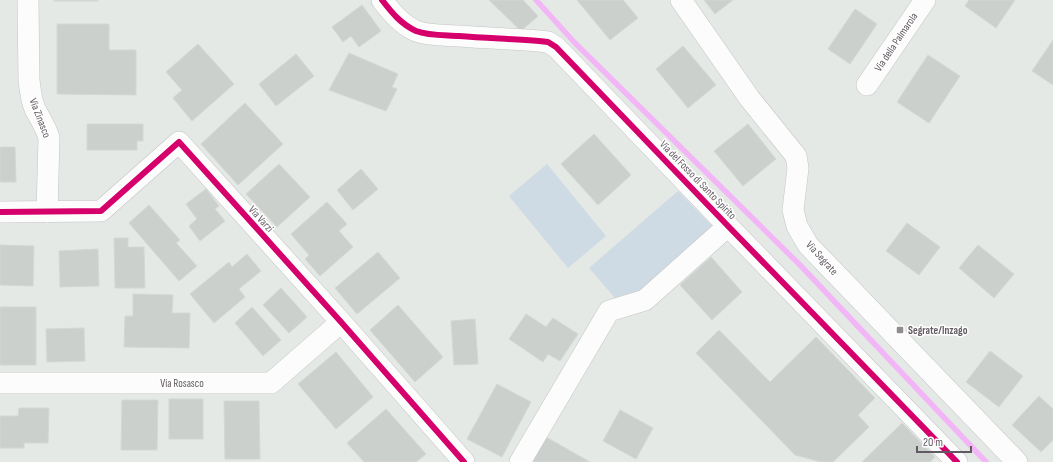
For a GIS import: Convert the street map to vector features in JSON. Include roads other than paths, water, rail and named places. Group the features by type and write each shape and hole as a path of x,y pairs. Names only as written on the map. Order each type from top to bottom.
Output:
{"street":[{"name":"Via Zinasco","path":"28,0 30,93 49,138 47,212"},
{"name":"Via del Fosso di Santo Spirito","path":"382,0 400,21 417,31 424,33 539,41 548,42 554,45 957,462"},
{"name":"Via Segrate","path":"681,0 750,99 796,156 798,168 793,210 797,226 808,245 1017,462"},
{"name":"Via della Palmarola","path":"867,85 925,0"},
{"name":"Via Varzi","path":"0,212 101,211 179,142 341,322 464,462"},
{"path":"520,462 609,311 645,300 728,226"},
{"name":"Via Rosasco","path":"0,383 271,383 341,322"}],"waterway":[{"path":"536,0 575,43 800,265 986,462"}],"place":[{"name":"Segrate/Inzago","path":"900,330"}]}
